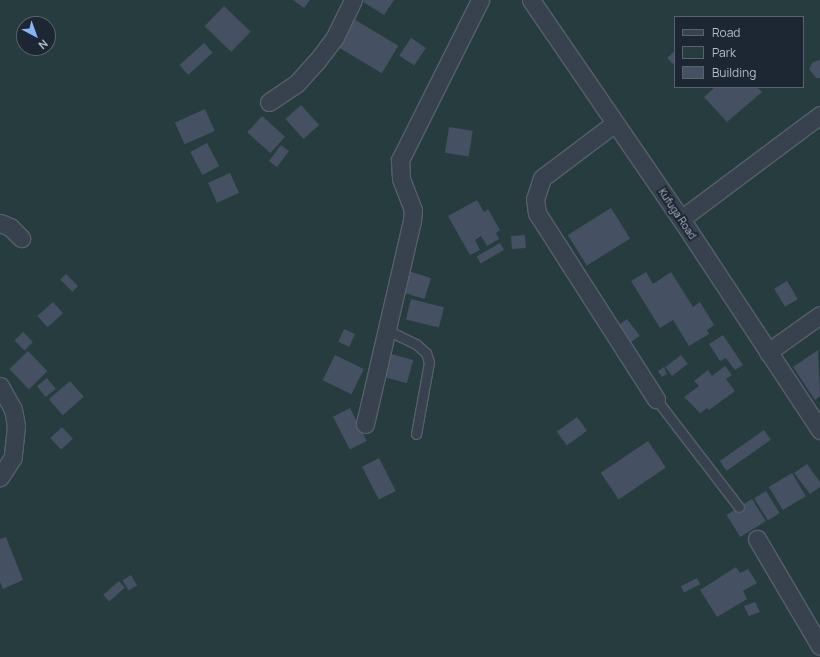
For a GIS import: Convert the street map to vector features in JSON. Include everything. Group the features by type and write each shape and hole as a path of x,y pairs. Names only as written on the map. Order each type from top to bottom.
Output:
{"street":[{"path":"268,102 296,84 317,61 335,36 353,0"},
{"path":"365,424 413,210 399,169 400,160 480,0"},
{"name":"Kufuga Road","path":"531,0 680,219 820,430"},
{"path":"680,219 820,115"},
{"path":"615,123 542,178 535,199 537,213 656,398"},
{"path":"0,223 10,227 20,238"},
{"path":"768,352 820,315"},
{"path":"0,386 13,409 16,426 13,457 0,477"},
{"path":"757,539 820,646"}],"lane":[{"path":"387,330 416,344 426,353 429,362 416,434"},
{"path":"656,398 739,507"}],"green space":[{"path":"0,0 820,0 820,657 0,657"}],"building":[{"path":"293,0 310,0 304,8"},
{"path":"364,0 394,0 384,15 363,2"},
{"path":"224,6 251,32 231,52 205,26"},
{"path":"352,18 398,46 382,73 336,45"},
{"path":"411,38 426,48 414,65 399,55"},
{"path":"204,43 213,53 188,75 179,65"},
{"path":"674,52 673,64 667,58"},
{"path":"820,60 820,78 816,78 809,69 813,62"},
{"path":"714,88 758,88 762,92 727,122 704,97"},
{"path":"301,105 319,125 303,139 285,119"},
{"path":"205,109 215,131 185,144 175,122"},
{"path":"262,116 285,137 270,153 247,132"},
{"path":"449,127 473,131 469,156 445,153"},
{"path":"207,143 219,166 202,175 190,152"},
{"path":"281,145 289,151 277,167 269,161"},
{"path":"230,173 239,193 217,203 208,183"},
{"path":"477,200 484,212 488,209 500,230 496,233 499,239 487,246 481,236 475,240 480,250 470,255 448,216"},
{"path":"611,208 630,239 587,266 568,235"},
{"path":"525,235 526,248 512,249 511,236"},
{"path":"500,243 504,250 481,263 477,256"},
{"path":"408,271 431,278 425,299 402,292"},
{"path":"646,272 653,284 671,272 693,307 700,302 714,325 707,330 709,334 689,346 673,320 660,328 631,281"},
{"path":"66,274 78,286 72,292 60,280"},
{"path":"787,281 798,299 785,307 774,289"},
{"path":"411,299 444,307 439,328 406,319"},
{"path":"53,302 63,313 47,327 37,316"},
{"path":"627,319 640,336 628,345 615,328"},
{"path":"344,329 355,334 349,347 338,342"},
{"path":"23,332 33,342 24,350 15,340"},
{"path":"723,335 743,365 735,370 726,358 720,361 709,344"},
{"path":"818,350 820,396 815,400 793,367"},
{"path":"28,351 47,371 29,389 9,369"},
{"path":"391,354 413,360 407,383 385,377"},
{"path":"335,355 364,369 351,394 323,380"},
{"path":"681,355 688,364 672,376 665,367"},
{"path":"725,366 732,375 726,379 735,391 709,410 707,408 700,413 684,397 699,386 694,381 708,370 712,376"},
{"path":"664,367 667,374 662,377 658,371"},
{"path":"47,378 56,389 46,397 37,386"},
{"path":"70,381 84,397 63,415 49,399"},
{"path":"350,408 367,441 350,450 333,417"},
{"path":"577,417 587,431 567,445 557,432"},
{"path":"62,427 73,439 61,450 50,438"},
{"path":"764,430 771,440 727,471 720,461"},
{"path":"648,441 666,468 619,499 601,473"},
{"path":"379,458 396,491 379,500 362,467"},
{"path":"807,464 820,482 820,487 810,494 794,473"},
{"path":"792,473 806,496 783,510 769,487"},
{"path":"766,491 780,513 768,520 754,498"},
{"path":"752,499 766,521 740,537 727,515"},
{"path":"6,537 23,580 3,589 0,582 0,539"},
{"path":"736,567 740,573 748,569 757,583 743,591 747,599 717,617 700,590"},
{"path":"131,575 137,585 129,590 122,580"},
{"path":"697,578 700,584 684,592 681,586"},
{"path":"119,581 125,588 109,602 103,595"},
{"path":"755,602 760,612 749,616 744,606"}]}
